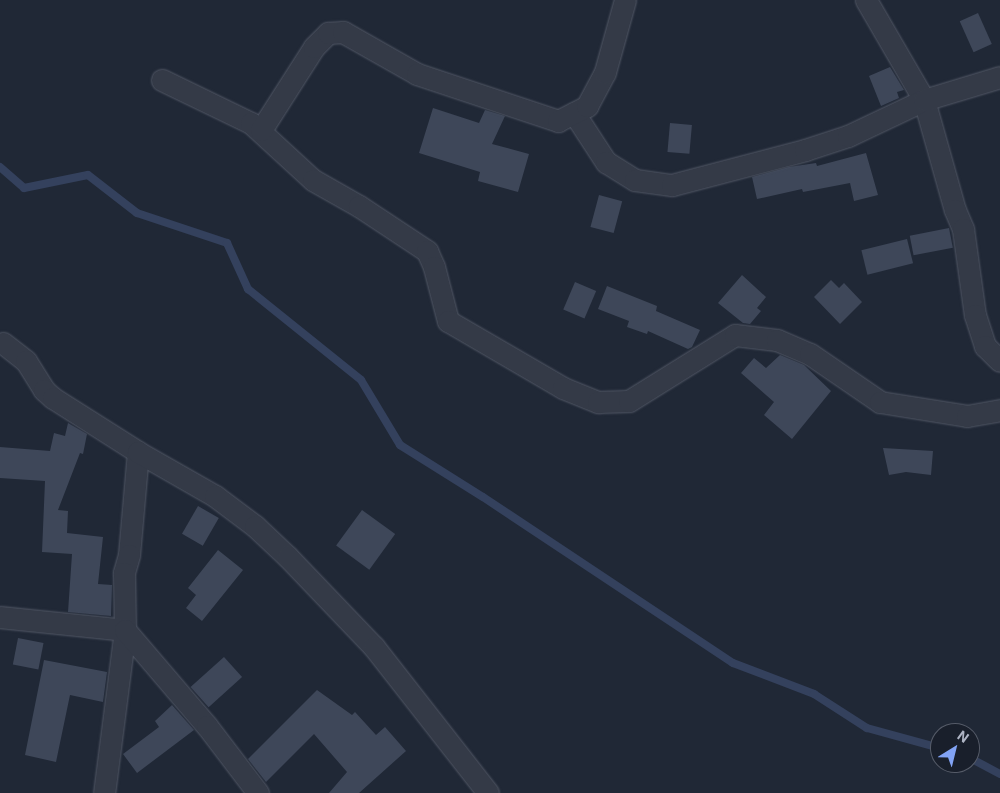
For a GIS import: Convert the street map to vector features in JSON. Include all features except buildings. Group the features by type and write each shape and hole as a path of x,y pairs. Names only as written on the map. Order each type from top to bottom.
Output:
{"street":[{"path":"261,130 314,47 328,33 343,32 418,74 558,121 587,106 605,72 625,0"},
{"path":"866,0 924,100 955,210 963,229 975,315 985,346 1000,361"},
{"path":"574,113 606,162 635,180 672,185 805,150 848,136 924,100 1000,76"},
{"path":"162,80 251,123 261,130 313,180 359,206 426,251 434,267 448,321 563,388 598,402 629,401 735,335 777,340 810,354 880,402 967,416 1000,410"},
{"path":"3,343 26,362 44,390 53,398 138,452 215,496 255,526 288,557 374,647 488,793"},
{"path":"104,793 125,630 124,573 129,555 138,452"},
{"path":"0,618 125,630 207,726 258,793"}],"waterway":[{"path":"0,167 24,188 88,175 137,213 227,243 248,289 361,380 400,445 483,497 733,663 814,694 867,728 930,745"},
{"path":"980,763 1000,774"}]}
